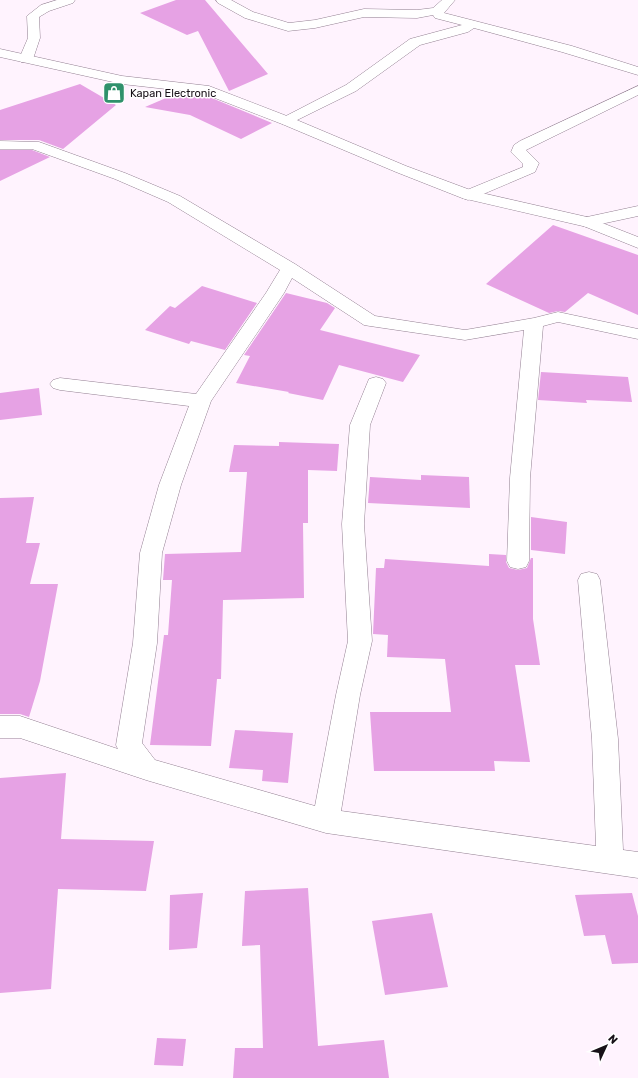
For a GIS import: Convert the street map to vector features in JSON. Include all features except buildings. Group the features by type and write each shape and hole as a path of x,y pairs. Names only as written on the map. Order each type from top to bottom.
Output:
{"street":[{"path":"26,59 34,38 33,16 45,8 69,0"},
{"path":"222,0 248,15 288,27 315,24 364,13 417,14 437,12 471,24 568,49 638,71"},
{"path":"437,12 449,0"},
{"path":"287,121 351,88 415,42 464,29 471,24"},
{"path":"0,53 122,80 204,89 287,121 468,195 587,222 638,243"},
{"path":"468,195 530,169 531,163 518,152 519,148 525,144 638,90"},
{"path":"0,145 34,145 120,176 174,199 289,268 370,321 465,335 534,323 558,317 638,334"},
{"path":"587,222 638,211"},
{"path":"146,769 129,745 145,643 151,553 170,485 201,401 275,293 289,268"},
{"path":"518,561 520,478 534,323"},
{"path":"326,822 348,696 360,641 353,524 360,425 376,383"},
{"path":"60,384 201,401"},
{"path":"589,580 606,739 610,861"},
{"path":"0,727 20,727 146,769 326,822 638,864"}],"place":[{"name":"Kapan Electronic","path":"114,93"}]}
